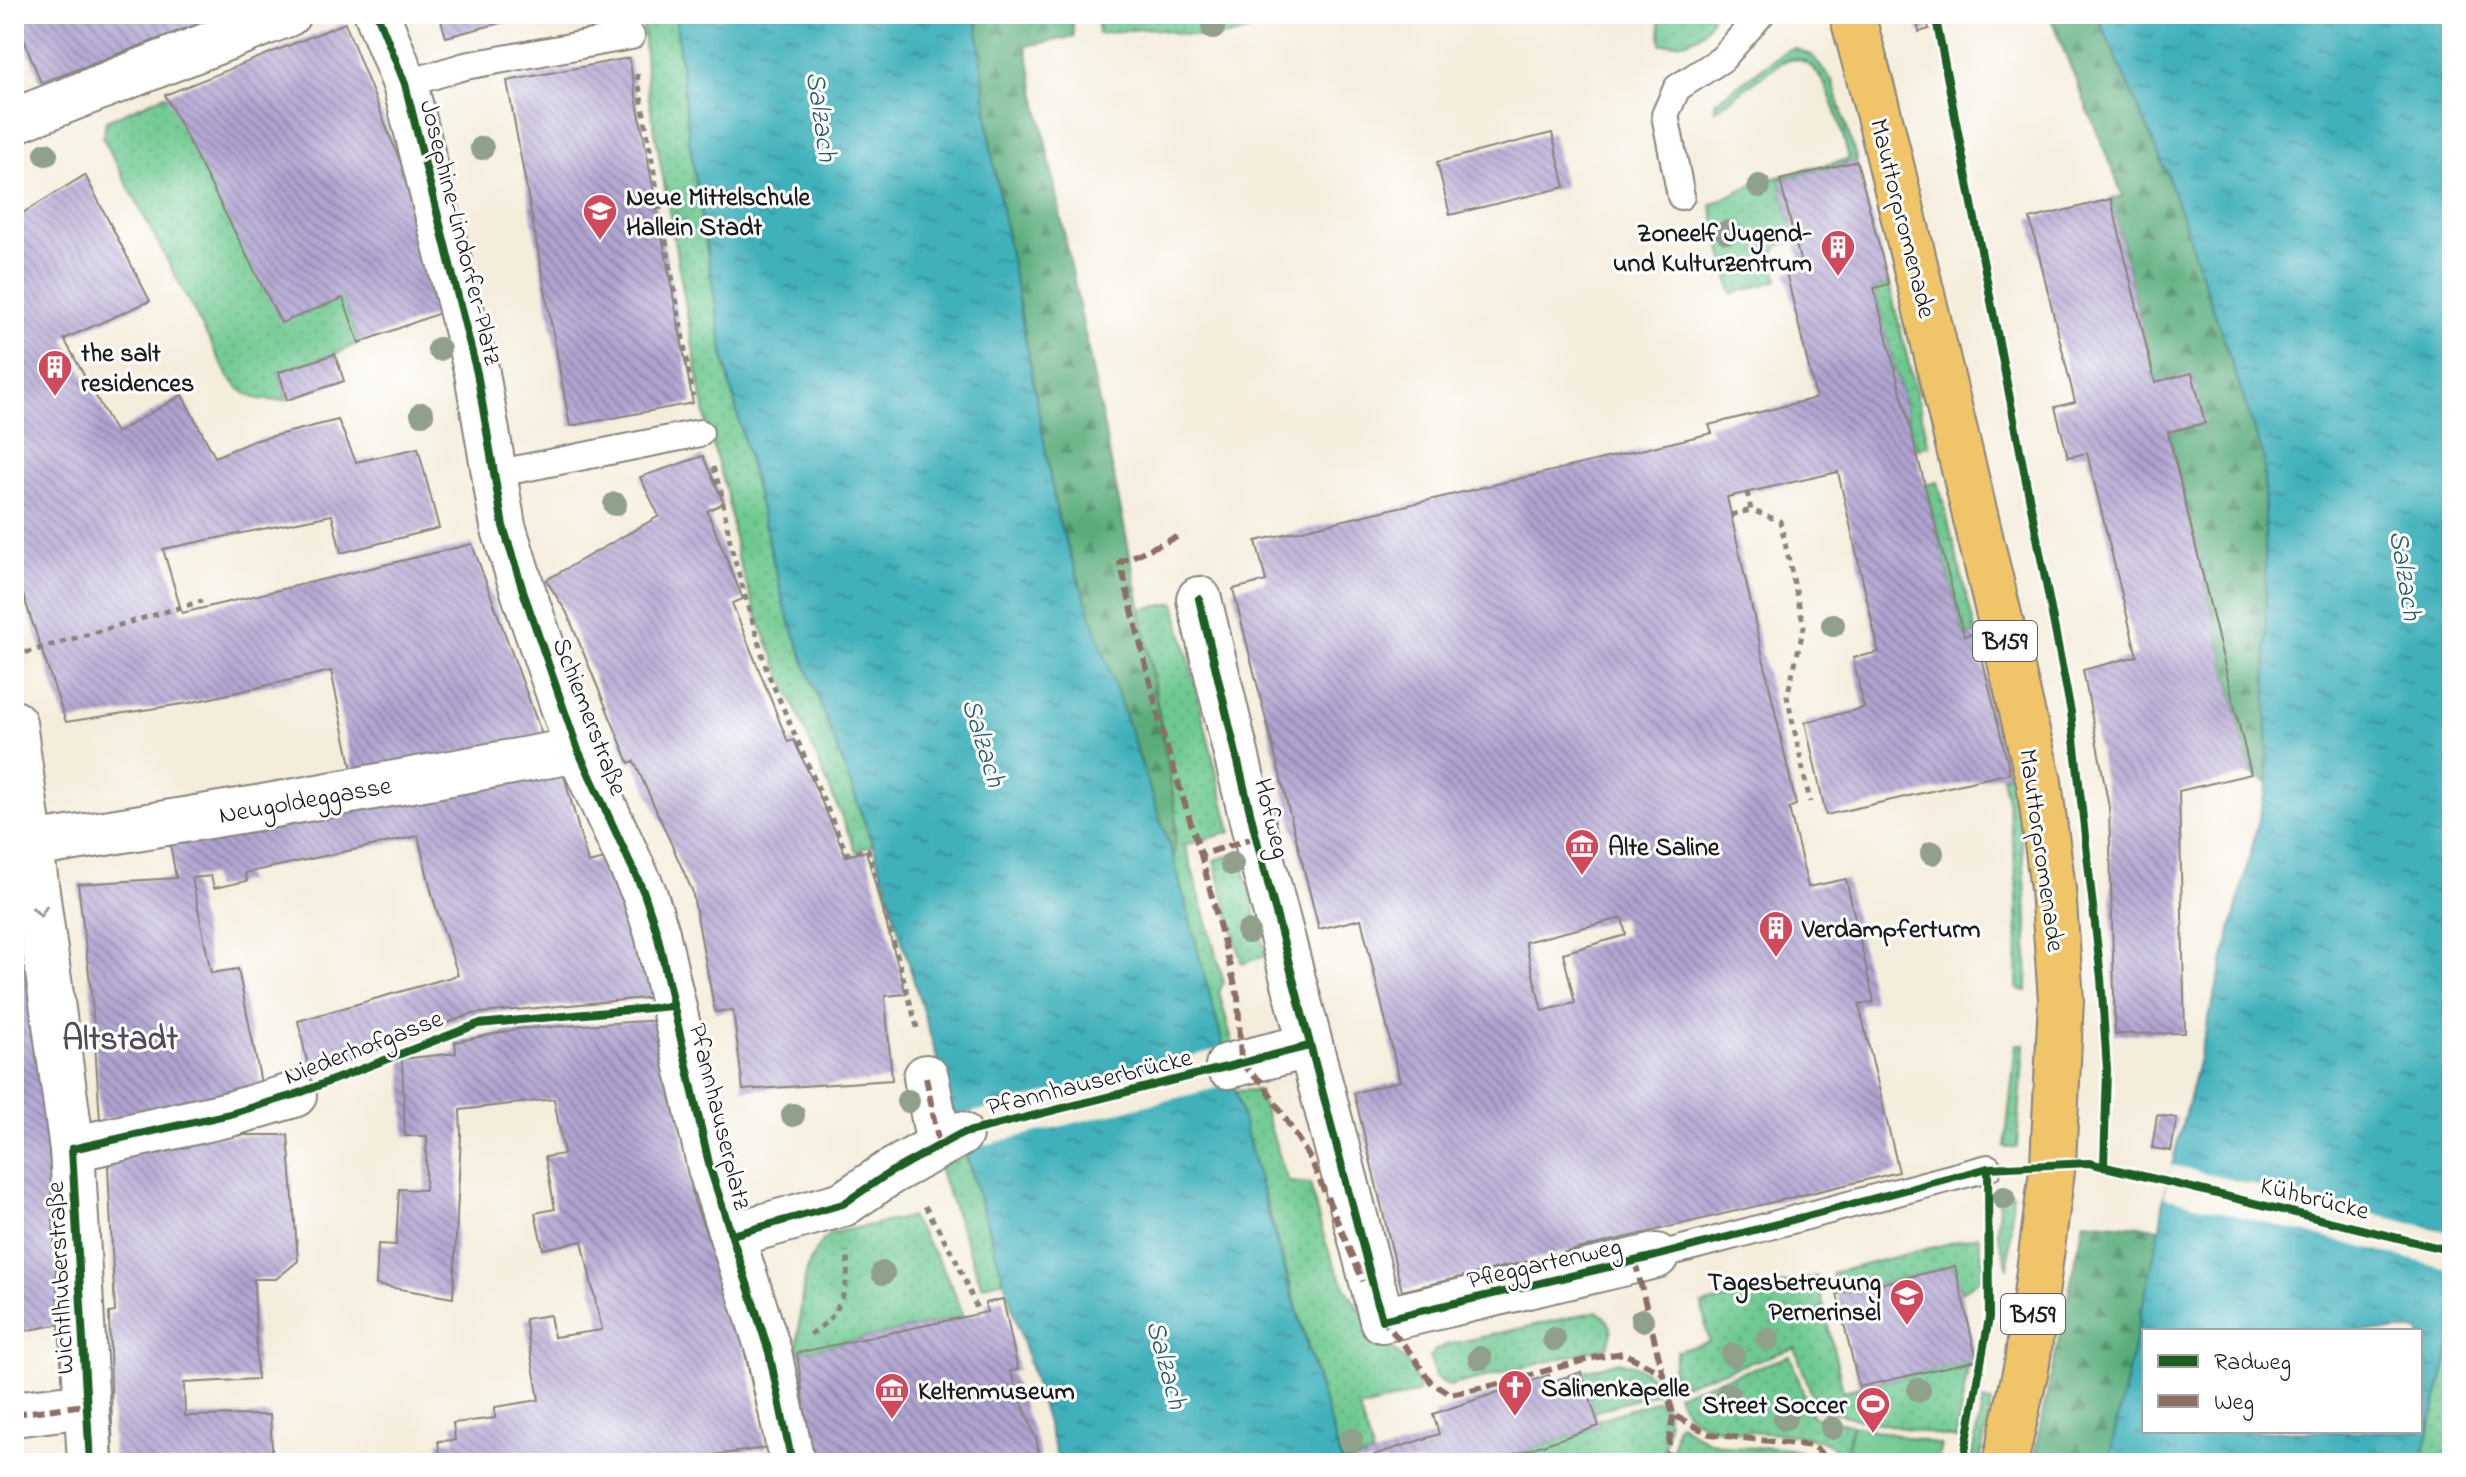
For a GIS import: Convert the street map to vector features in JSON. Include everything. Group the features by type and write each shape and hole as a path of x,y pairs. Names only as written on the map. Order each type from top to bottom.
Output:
{"main road":[{"name":"Mauttorpromenade","path":"1852,14 1882,127 2039,782 2053,889 2061,1000 2053,1163 2027,1364 2005,1463"}],"street":[{"path":"14,121 288,14"},
{"name":"Josephine-Lindorfer-Platz","path":"377,14 405,84 477,373 491,455"},
{"name":"Schiemerstraße","path":"491,455 503,526 524,594 578,750 644,893 657,933 672,1006"},
{"name":"Hofweg","path":"1199,599 1309,1046"},
{"name":"Wichtlhuberstraße","path":"14,723 72,1149 90,1463"},
{"name":"Neugoldeggasse","path":"32,845 578,750"},
{"name":"Pfannhauserplatz","path":"672,1006 710,1168 769,1352 792,1463"},
{"path":"1228,1066 1309,1046"},
{"name":"Pfleggartenweg","path":"1309,1046 1382,1320 1656,1256"},
{"name":"Pfannhauserplatz","path":"732,1235 843,1204 889,1173 950,1140 922,1056"},
{"name":"Niederhofgasse","path":"72,1149 230,1114 294,1095"},
{"path":"14,1414 86,1405"}],"lane":[{"path":"1681,196 1665,115 1677,88 1722,59 1761,14"},
{"path":"405,84 465,66 631,36"},
{"path":"491,455 700,433"},
{"name":"Pfleggartenweg","path":"1656,1256 1988,1168"}],"path":[{"path":"631,36 700,433 721,492 731,547 767,671 847,854 868,849 922,1056"},
{"path":"1747,492 1751,510"},
{"path":"1731,515 1751,510 1780,521 1804,627 1787,696 1810,802"},
{"path":"14,656 202,601"},
{"path":"889,1173 926,1207 955,1258 979,1313"},
{"path":"769,1352 804,1338 836,1313 846,1291 848,1260 843,1204"}],"green space":[{"path":"642,14 675,14 689,139 725,363 785,609 873,845 856,851 760,624 737,556 728,497 707,426 648,93"},
{"path":"976,14 1072,14 1074,37 1026,46 1141,609 1176,814 1174,860 1058,519 991,149"},
{"path":"1096,14 1316,14 1227,36 1201,37 1149,28 1098,34"},
{"path":"1659,14 1713,14 1705,30 1693,39 1661,44"},
{"path":"2049,14 2097,14 2167,173 2264,458 2268,783 2251,774 2168,432 2204,423 2192,374 2155,382 2111,199 2123,196"},
{"path":"1794,48 1813,56 1833,83 1857,161 1780,180 1795,240 1779,246 1772,255 1778,280 1732,294 1711,205 1754,183 1849,159 1829,93 1809,65 1797,59 1782,62 1715,110 1715,102"},
{"path":"165,95 343,298 359,343 279,372 287,400 254,397 241,390 228,376 103,138 106,121"},
{"path":"1889,284 1929,445 1916,449 1874,288"},
{"path":"1938,482 1976,633 1964,636 1925,485"},
{"path":"1175,603 1231,832 1185,845 1224,982 1219,992 1233,1044 1223,1048 1174,860 1176,814 1141,609"},
{"path":"2010,773 2020,827 2025,882 2027,991 2017,989 2016,882 2002,776"},
{"path":"1240,853 1266,955 1242,964 1214,860"},
{"path":"2016,1044 2024,1044 2017,1147 2005,1147"},
{"path":"1258,1090 1288,1182 1310,1184 1324,1237 1345,1286 1370,1324 1412,1368 1419,1391 1359,1409 1373,1455 1342,1463 1234,1091"},
{"path":"966,1157 1004,1280 982,1286 938,1166"},
{"path":"2000,1193 2013,1193 2008,1269 1997,1231"},
{"path":"910,1217 947,1277 963,1317 797,1353 803,1288 812,1257 820,1243 831,1233"},
{"path":"2084,1221 2160,1228 2108,1463 2032,1463"},
{"path":"1978,1236 1984,1267 1980,1279 1961,1292 1955,1266 1837,1294 1832,1273"},
{"path":"1817,1276 1843,1391 1969,1361 1956,1439 1817,1410 1795,1348 1675,1387 1672,1371 1677,1351 1709,1342 1702,1305"},
{"path":"1597,1311 1611,1327 1607,1347 1449,1386 1435,1377 1430,1358 1435,1350 1446,1345"},
{"path":"2452,1340 2452,1452 2449,1463 2421,1463"},
{"path":"1790,1356 1812,1416 1852,1425 1845,1460 1834,1448 1814,1439 1723,1430 1703,1424 1687,1413 1677,1394"},
{"path":"1619,1361 1644,1371 1662,1391 1594,1412 1581,1372"},
{"path":"1664,1398 1668,1425 1662,1463 1489,1463 1599,1426 1597,1420"},
{"path":"1983,1401 1992,1402 1979,1463 1970,1463"},
{"path":"1680,1423 1718,1444 1790,1449 1812,1456 1822,1463 1671,1463 1676,1427"},
{"name":"Street Soccer","path":"1852,1425 1941,1445 1937,1463 1844,1463"}],"water":[{"name":"Salzach","path":"675,14 976,14 991,149 1058,519 1174,860 1267,1210 1342,1463 1059,1463 873,845 785,609 725,363 689,139"},
{"name":"Salzach","path":"2097,14 2438,14 2452,42 2452,1340 2421,1463 2108,1463 2160,1228 2164,1197 2268,783 2264,458 2167,173"}],"pier":[{"path":"1223,1048 1233,1084 964,1150 954,1117"},
{"path":"2171,1165 2452,1233 2452,1270 2164,1197"}],"building":[{"path":"14,14 224,14 41,83"},
{"path":"439,14 532,14 532,15 446,37"},
{"path":"1915,14 1926,14 1929,29 1919,32"},
{"path":"345,23 425,224 448,310 359,343 343,298 281,323 165,95"},
{"name":"Neue Mittelschule Hallein Stadt","path":"629,58 693,403 570,426 507,81"},
{"path":"1552,133 1565,187 1450,215 1437,162"},
{"path":"1857,161 1889,284 1874,288 1964,636 1976,633 2010,773 1826,815 1805,722 1864,708 1853,658 1879,652 1838,472 1727,497 1796,805 1789,808 1808,887 1846,879 1874,1002 1859,1005 1899,1172 1402,1291 1354,1093 1400,1081 1361,919 1319,929 1233,589 1266,581 1256,541 1712,433 1709,425 1816,398 1786,272 1802,268 1780,180","holes":["1622,918 1626,935 1563,953 1575,1003 1542,1011 1525,942"]},
{"path":"85,175 150,301 64,339 116,433 182,395 215,457 253,441 338,420 356,462 418,448 439,528 341,553 332,515 163,549 182,613 472,544 542,735 353,774 331,671 189,703 66,722 22,592 14,581 14,235 23,230 16,217"},
{"path":"2111,199 2155,382 2192,373 2205,423 2168,432 2251,774 2179,791 2185,1033 2115,1034 2109,807 2083,670 2137,656 2087,453 2068,457 2055,407 2075,402 2030,219"},
{"path":"335,354 344,381 287,400 279,372"},
{"path":"703,456 724,503 707,511 743,599 732,603 788,742 794,740 846,856 866,851 906,994 885,996 892,1080 743,1090 733,1010 715,1012 692,890 634,761 629,763 567,613 546,580 659,516 640,477"},
{"path":"561,764 588,863 622,855 656,997 471,1014 310,1075 298,1021 458,975 433,898 418,836 245,873 247,881 214,888 211,876 192,878 211,973 238,969 262,1088 100,1120 92,999 78,884 176,878 168,831"},
{"path":"14,911 23,944 57,1147 66,1323 14,1333"},
{"path":"663,1020 694,1201 735,1308 766,1448 657,1463 428,1463 427,1458 440,1457 438,1441 455,1440 453,1423 495,1418 495,1407 539,1400 525,1319 550,1315 554,1337 602,1330 582,1241 543,1249 535,1213 555,1209 545,1157 564,1154 554,1099 460,1110 453,1298 376,1285 378,1244 396,1245 399,1189 425,1190 427,1136 405,1136 402,1059 456,1053 455,1042 517,1029"},
{"path":"2157,1115 2177,1118 2171,1151 2152,1148"},
{"path":"288,1135 298,1261 276,1279 254,1279 257,1379 184,1383 185,1416 270,1415 273,1463 113,1463 109,1313 115,1312 108,1167 123,1141"},
{"name":"Tagesbetreuung Pernerinsel","path":"1955,1266 1977,1360 1859,1387 1837,1294"},
{"name":"Keltenmuseum","path":"1003,1299 1018,1370 1010,1371 1037,1442 1041,1463 812,1463 797,1353 987,1312 985,1303"},
{"name":"Salinenkapelle","path":"1581,1372 1599,1426 1489,1463 1349,1463 1439,1434 1433,1414 1549,1375 1551,1382"}],"marked path":[{"path":"1177,537 1120,562 1164,738 1201,855"},
{"path":"1256,837 1201,855 1238,997 1241,1064 1263,1083 1311,1160 1363,1281"},
{"path":"926,1077 939,1145"},
{"path":"1635,1261 1673,1415 1710,1434 1813,1446 1832,1463"},
{"path":"1380,1317 1431,1382 1450,1394 1623,1353 1661,1372"},
{"path":"14,1414 86,1405 86,1413"},
{"path":"1666,1463 1673,1415"}],"cycle path":[{"path":"377,14 405,84 477,373 503,526 578,750 644,893 657,933 710,1168 769,1352 792,1463"},
{"path":"1935,14 2071,712 2101,978 2107,1070 2104,1167"},
{"name":"Kühbrücke","path":"1199,599 1256,837 1382,1320 1656,1256 1988,1168 2089,1163 2452,1251"},
{"path":"90,1463 72,1149 230,1114 294,1095 478,1024 672,1006"},
{"name":"Pfannhauserbrücke","path":"732,1235 843,1204 889,1173 960,1134 1309,1046"},
{"path":"1963,1463 1989,1318 1988,1168"}],"place":[{"name":"Neue Mittelschule Hallein Stadt","path":"600,242"},
{"name":"Zoneelf Jugend- und Kulturzentrum","path":"1838,278"},
{"name":"the salt residences","path":"55,398"},
{"name":"Alte Saline","path":"1582,877"},
{"name":"Verdampferturm","path":"1776,959"},
{"name":"Tagesbetreuung Pernerinsel","path":"1907,1327"},
{"name":"Salinenkapelle","path":"1515,1418"},
{"name":"Keltenmuseum","path":"892,1421"},
{"name":"Street Soccer","path":"1873,1435"}],"district":[{"name":"Altstadt","path":"120,1037"}]}
